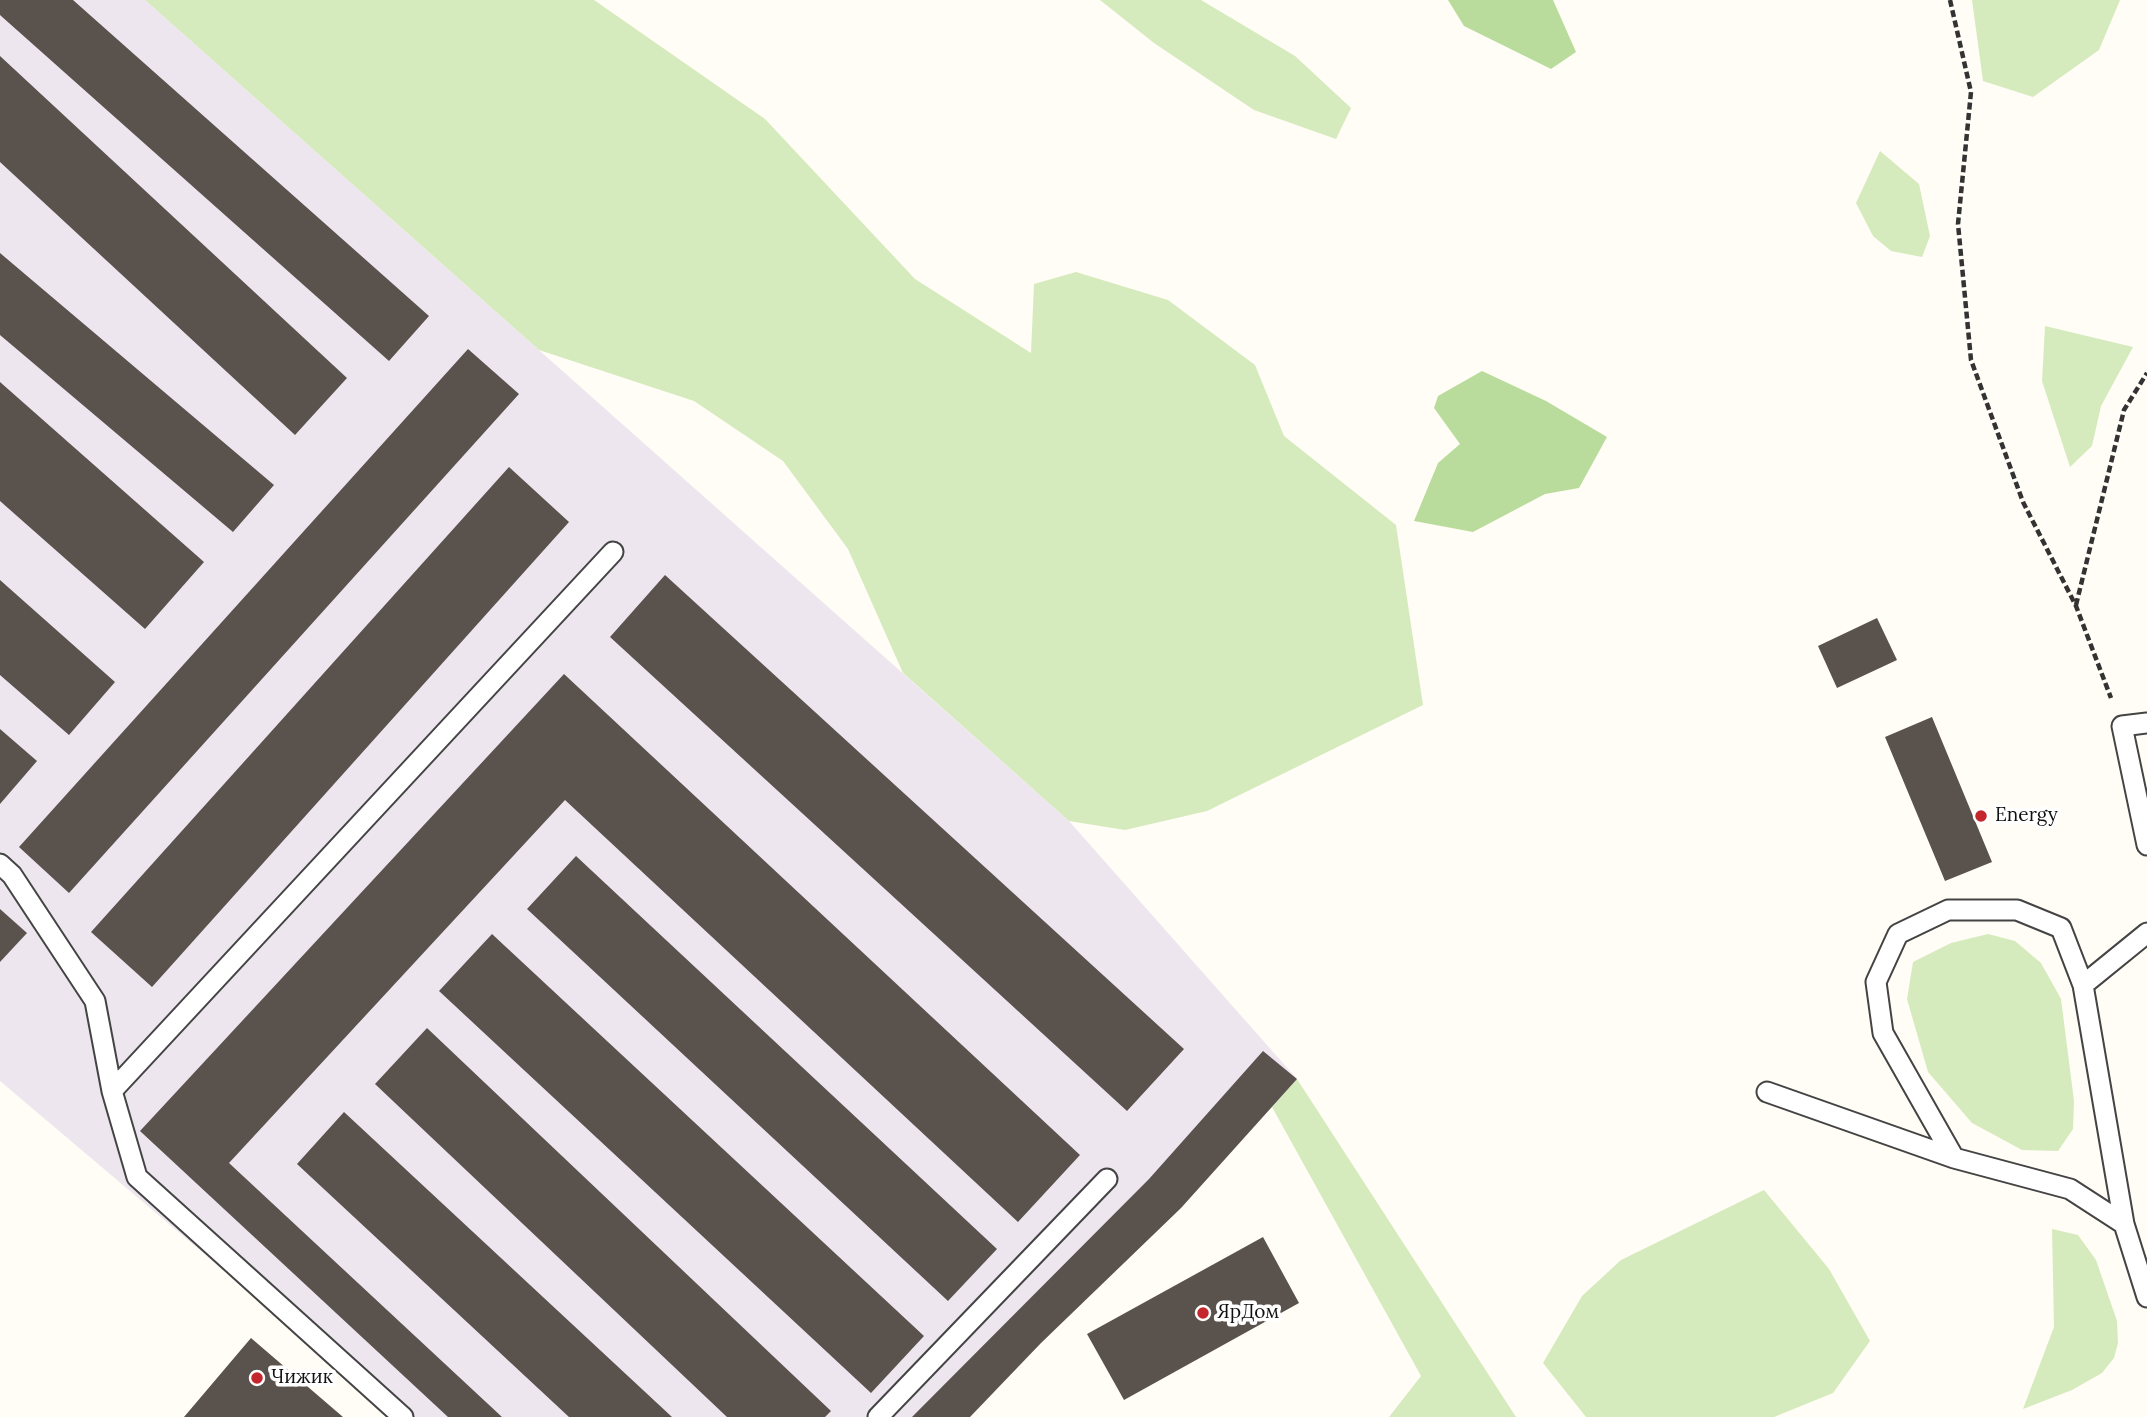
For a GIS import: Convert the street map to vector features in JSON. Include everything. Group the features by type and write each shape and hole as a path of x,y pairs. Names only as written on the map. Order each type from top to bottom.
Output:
{"lane":[{"path":"112,1091 613,552"},
{"path":"2147,723 2122,726 2147,845"},
{"path":"0,864 12,875 94,1001 112,1091 137,1177 403,1417"},
{"path":"1954,1158 1883,1033 1875,982 1898,934 1948,911 2017,910 2061,928 2083,985 2124,1224 2147,1297"},
{"path":"2083,985 2147,933"},
{"path":"1767,1092 1954,1158 2070,1189 2124,1224"},
{"path":"878,1417 1107,1179"}],"path":[{"path":"1950,0 1971,92 1958,224 1971,360 2024,502 2076,606 2122,726"},
{"path":"2076,606 2124,410 2147,373"}],"shaded area":[{"path":"0,0 145,0 1069,821 1297,1079 1181,1208 1041,1343 970,1417 397,1417 0,1081"}],"green space":[{"path":"145,0 594,0 765,119 915,279 1031,353 1034,284 1076,272 1168,300 1255,365 1284,436 1396,525 1423,705 1207,811 1125,830 1069,821 903,673 848,549 783,461 694,401 539,350"},
{"path":"1100,0 1201,0 1295,56 1351,108 1336,139 1254,110 1154,43"},
{"path":"1448,0 1553,0 1576,52 1551,69 1464,26"},
{"path":"1972,0 2120,0 2099,50 2033,97 1983,81"},
{"path":"1880,151 1919,184 1930,236 1922,257 1891,251 1873,236 1856,203"},
{"path":"2045,326 2133,347 2101,406 2092,446 2070,467 2042,381"},
{"path":"1482,371 1546,401 1607,437 1579,488 1545,494 1473,532 1414,521 1438,463 1460,444 1434,408 1438,396"},
{"path":"1988,934 2015,941 2041,963 2061,999 2074,1101 2073,1129 2058,1151 2022,1150 1972,1123 1928,1072 1907,999 1913,962 1951,943"},
{"path":"1297,1079 1516,1417 1389,1417 1421,1376 1272,1107"},
{"path":"1764,1190 1829,1269 1870,1341 1833,1393 1774,1417 1586,1417 1543,1363 1582,1296 1621,1260"},
{"path":"2052,1229 2078,1235 2096,1260 2117,1321 2118,1343 2114,1358 2102,1373 2072,1390 2023,1409 2054,1327"}],"building":[{"path":"0,0 73,0 429,316 389,361 0,15"},
{"path":"0,56 347,378 295,435 0,162"},
{"path":"0,253 274,485 233,532 0,335"},
{"path":"468,349 519,394 69,893 19,847"},
{"path":"0,382 204,562 145,629 0,501"},
{"path":"509,467 569,522 152,987 91,932"},
{"path":"665,575 1184,1049 1127,1111 610,637"},
{"path":"0,580 115,682 69,735 0,675"},
{"path":"1877,618 1897,660 1837,688 1818,646"},
{"path":"564,674 1080,1155 1018,1222 565,800 229,1163 502,1417 448,1417 140,1131"},
{"path":"1932,717 1992,862 1945,881 1885,737"},
{"path":"0,729 37,761 0,804"},
{"path":"576,856 997,1249 948,1301 527,909"},
{"path":"0,909 27,933 0,962"},
{"path":"492,934 924,1336 871,1393 439,991"},
{"path":"427,1028 831,1411 825,1417 727,1417 375,1084"},
{"path":"1263,1051 1297,1079 1181,1208 1041,1343 970,1417 912,1417 1149,1179"},
{"path":"344,1112 672,1417 569,1417 297,1164"},
{"name":"ЯрДом","path":"1263,1237 1299,1303 1124,1400 1087,1334"},
{"name":"Чижик","path":"251,1338 343,1417 184,1417"}],"place":[{"name":"Energy","path":"1981,816"},
{"name":"ЯрДом","path":"1203,1313"},
{"name":"Чижик","path":"257,1378"}]}
